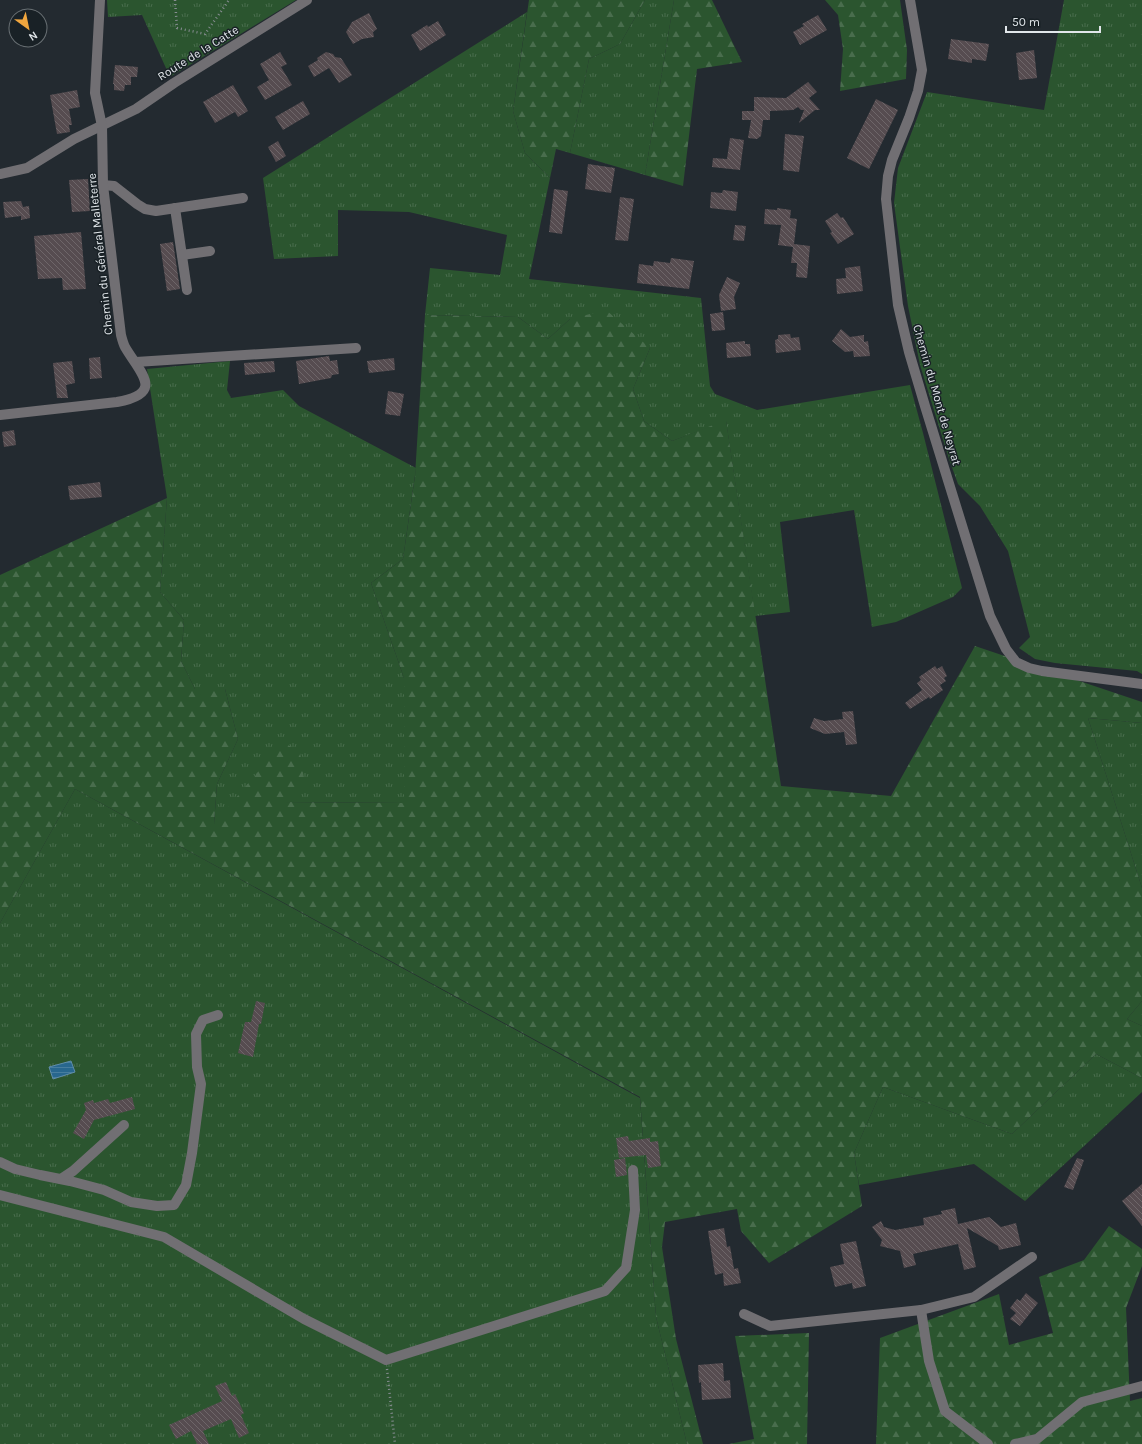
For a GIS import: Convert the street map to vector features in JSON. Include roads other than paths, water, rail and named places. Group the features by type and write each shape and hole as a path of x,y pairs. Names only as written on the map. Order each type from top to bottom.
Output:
{"street":[{"name":"Chemin du Général Malleterre","path":"0,415 131,400 142,393 145,385 145,378 136,362 124,346 121,334 103,185 102,126 95,93 100,0"},
{"name":"Route de la Catte","path":"0,174 28,168 74,139 136,109 174,82 307,0"},
{"name":"Chemin du Mont de Neyrat","path":"910,0 922,70 918,91 892,160 888,176 886,199 898,305 909,352 990,616 1006,649 1016,662 1029,668 1142,684"},
{"path":"103,185 114,186 144,209 156,210 175,208 243,198"},
{"path":"175,208 187,290"},
{"path":"182,255 210,251"},
{"path":"136,362 356,348"},
{"path":"0,1162 40,1175 104,1190 130,1202 157,1206 174,1205 186,1185 192,1153 201,1084 196,1067 196,1034 203,1020 218,1016"},
{"path":"61,1179 73,1171 124,1125"},
{"path":"0,1195 164,1237 304,1319 386,1360 605,1291 626,1268 634,1210 633,1170"},
{"path":"744,1314 770,1326 921,1310 974,1297 1032,1257"},
{"path":"921,1310 929,1361 945,1411 988,1444"},
{"path":"1015,1444 1037,1439 1082,1402 1142,1386"}],"water":[{"path":"71,1061 75,1072 53,1079 49,1067"}]}
